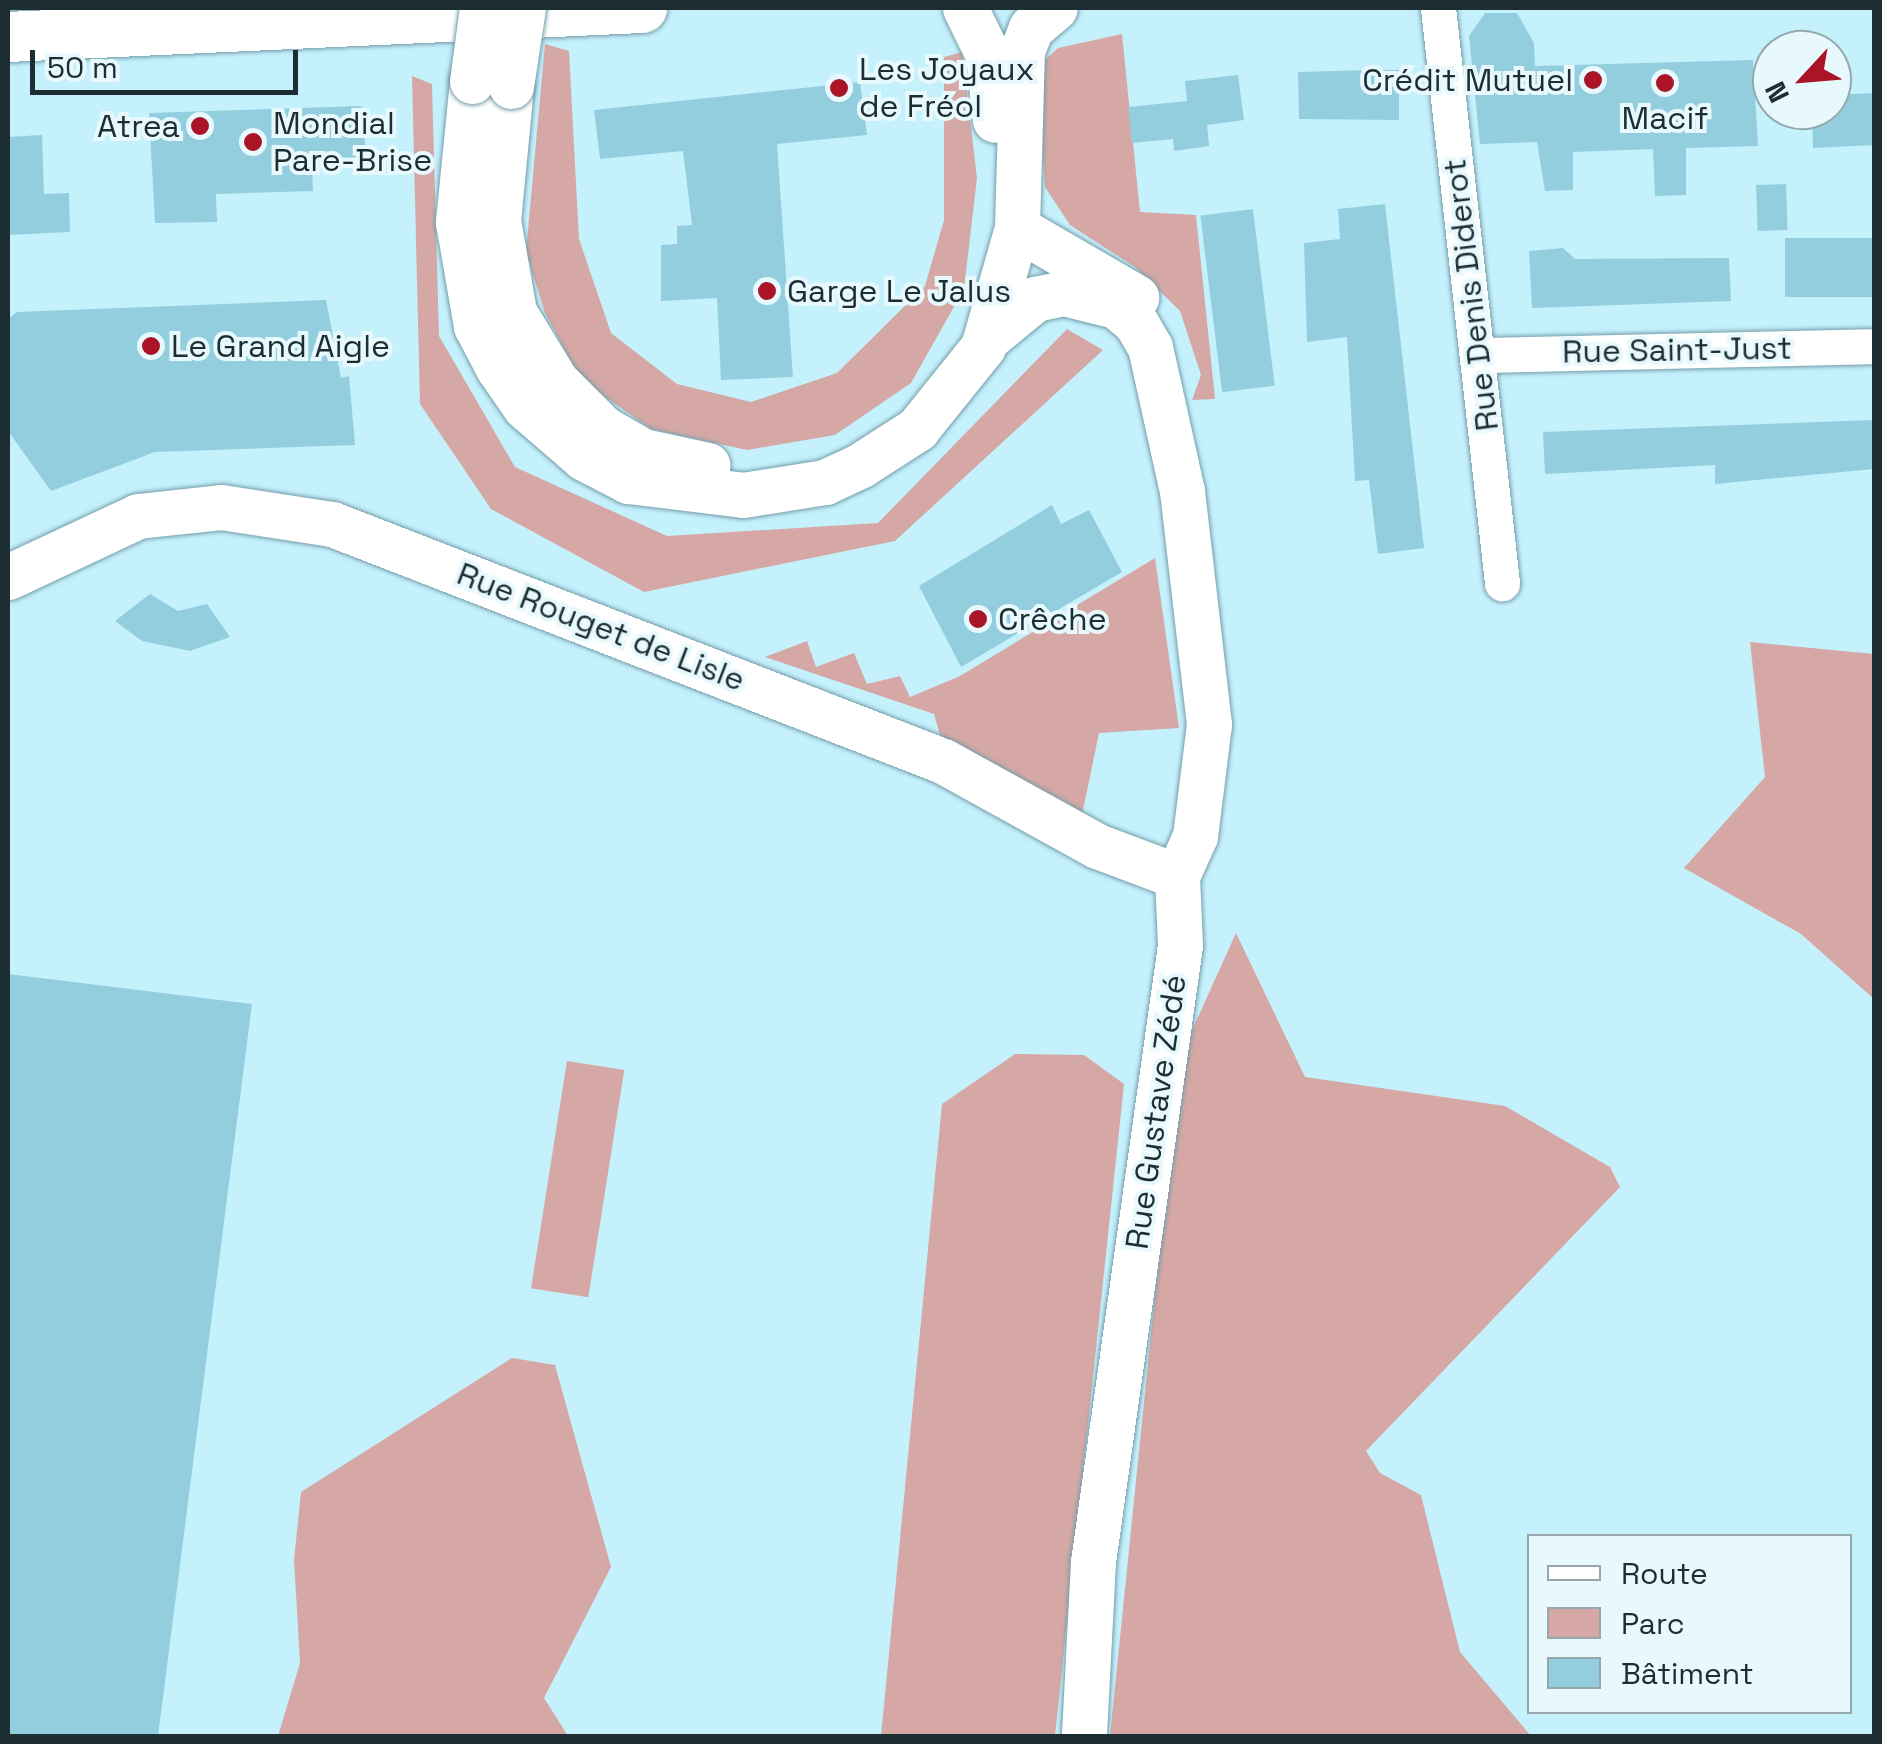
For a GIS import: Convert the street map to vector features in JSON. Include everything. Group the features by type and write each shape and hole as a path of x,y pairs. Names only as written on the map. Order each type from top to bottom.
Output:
{"main road":[{"path":"8,37 642,8"}],"street":[{"path":"482,8 492,84 498,220 514,312 556,381 603,428 643,451 688,464 778,466 850,444 902,410 942,363 1011,267 988,55 965,8"},
{"path":"523,8 492,84 458,222 476,326 507,381 550,433 628,481 742,495 824,482 917,429 985,340 1011,267 1018,86 1029,12"},
{"name":"Rue Denis Diderot","path":"1438,8 1480,355 1502,583"},
{"path":"988,55 1029,12"},
{"path":"1011,267 1109,277 1158,321 1178,377 1182,491"},
{"path":"1011,267 1090,296 1136,323 1150,348 1182,491"},
{"name":"Rue Saint-Just","path":"1480,355 1874,346"},
{"name":"Rue Gustave Zédé","path":"1084,1736 1094,1562 1180,945 1177,876 1195,836 1209,724 1182,491"},
{"name":"Rue Rouget de Lisle","path":"8,577 138,516 221,506 332,524 943,761 1097,846 1177,876"}],"green space":[{"path":"1122,34 1140,212 1196,215 1215,399 1192,400 1201,375 1180,311 1135,267 1070,225 1045,187 1037,67 1058,48"},
{"path":"545,44 569,51 579,239 611,333 677,384 751,402 837,373 925,286 944,220 944,57 962,52 977,178 964,289 911,383 835,435 747,450 651,429 581,380 545,313 526,252"},
{"path":"412,76 432,84 439,336 515,467 667,536 878,523 1067,329 1103,350 895,541 644,592 491,509 420,404"},
{"path":"1155,558 1179,728 1099,733 1082,815 940,735 934,714 765,657 807,641 816,667 854,653 867,684 900,676 910,697 960,676"},
{"path":"1750,642 1874,654 1874,999 1801,934 1684,868 1765,777"},
{"path":"1236,933 1305,1077 1505,1106 1610,1167 1620,1187 1366,1451 1380,1473 1421,1495 1460,1652 1531,1736 1110,1736 1179,1059"},
{"path":"1015,1054 1084,1055 1124,1084 1055,1736 881,1736 942,1104"},
{"path":"567,1061 624,1070 588,1297 531,1288"},
{"path":"512,1358 555,1365 611,1567 544,1698 568,1736 278,1736 300,1663 294,1560 301,1492"}],"building":[{"path":"1485,13 1517,13 1534,43 1535,66 1752,60 1752,130 1757,130 1758,146 1686,148 1686,195 1655,196 1653,149 1573,152 1573,190 1545,191 1537,142 1480,144 1469,36"},
{"path":"1399,70 1399,120 1299,119 1298,72"},
{"path":"1238,75 1244,120 1207,125 1209,146 1174,151 1173,139 1132,143 1128,107 1187,101 1185,81"},
{"path":"860,82 867,135 777,144 793,377 721,380 717,298 661,301 661,245 677,244 677,226 692,225 683,151 600,159 594,110"},
{"path":"1874,93 1874,145 1813,148 1813,130 1852,130 1852,94"},
{"path":"361,106 367,161 312,163 313,191 216,194 217,222 155,223 149,113"},
{"path":"42,135 44,194 69,193 70,232 8,235 8,137"},
{"path":"1786,184 1788,230 1758,231 1756,185"},
{"path":"1385,204 1424,548 1378,554 1369,480 1355,481 1347,337 1307,342 1304,243 1340,239 1338,209"},
{"path":"1253,209 1275,386 1222,392 1200,215"},
{"path":"1785,238 1874,238 1874,297 1785,297"},
{"path":"1563,248 1575,259 1729,258 1731,301 1532,308 1529,251"},
{"path":"326,300 341,378 349,376 355,445 155,452 51,491 8,431 8,319 17,312"},
{"path":"1874,420 1874,469 1715,484 1715,465 1545,474 1543,432"},
{"path":"1052,505 1061,524 1089,510 1122,572 961,667 919,586"},
{"path":"150,594 178,611 207,604 230,637 190,651 142,641 115,621"},
{"path":"8,974 252,1004 158,1736 8,1736"}],"place":[{"name":"Crédit Mutuel","path":"1593,80"},
{"name":"Macif","path":"1665,83"},
{"name":"Les Joyaux de Fréol","path":"839,88"},
{"name":"Atrea","path":"200,126"},
{"name":"Mondial Pare-Brise","path":"253,142"},
{"name":"Garge Le Jalus","path":"767,291"},
{"name":"Le Grand Aigle","path":"151,346"},
{"name":"Crêche","path":"978,619"}]}
